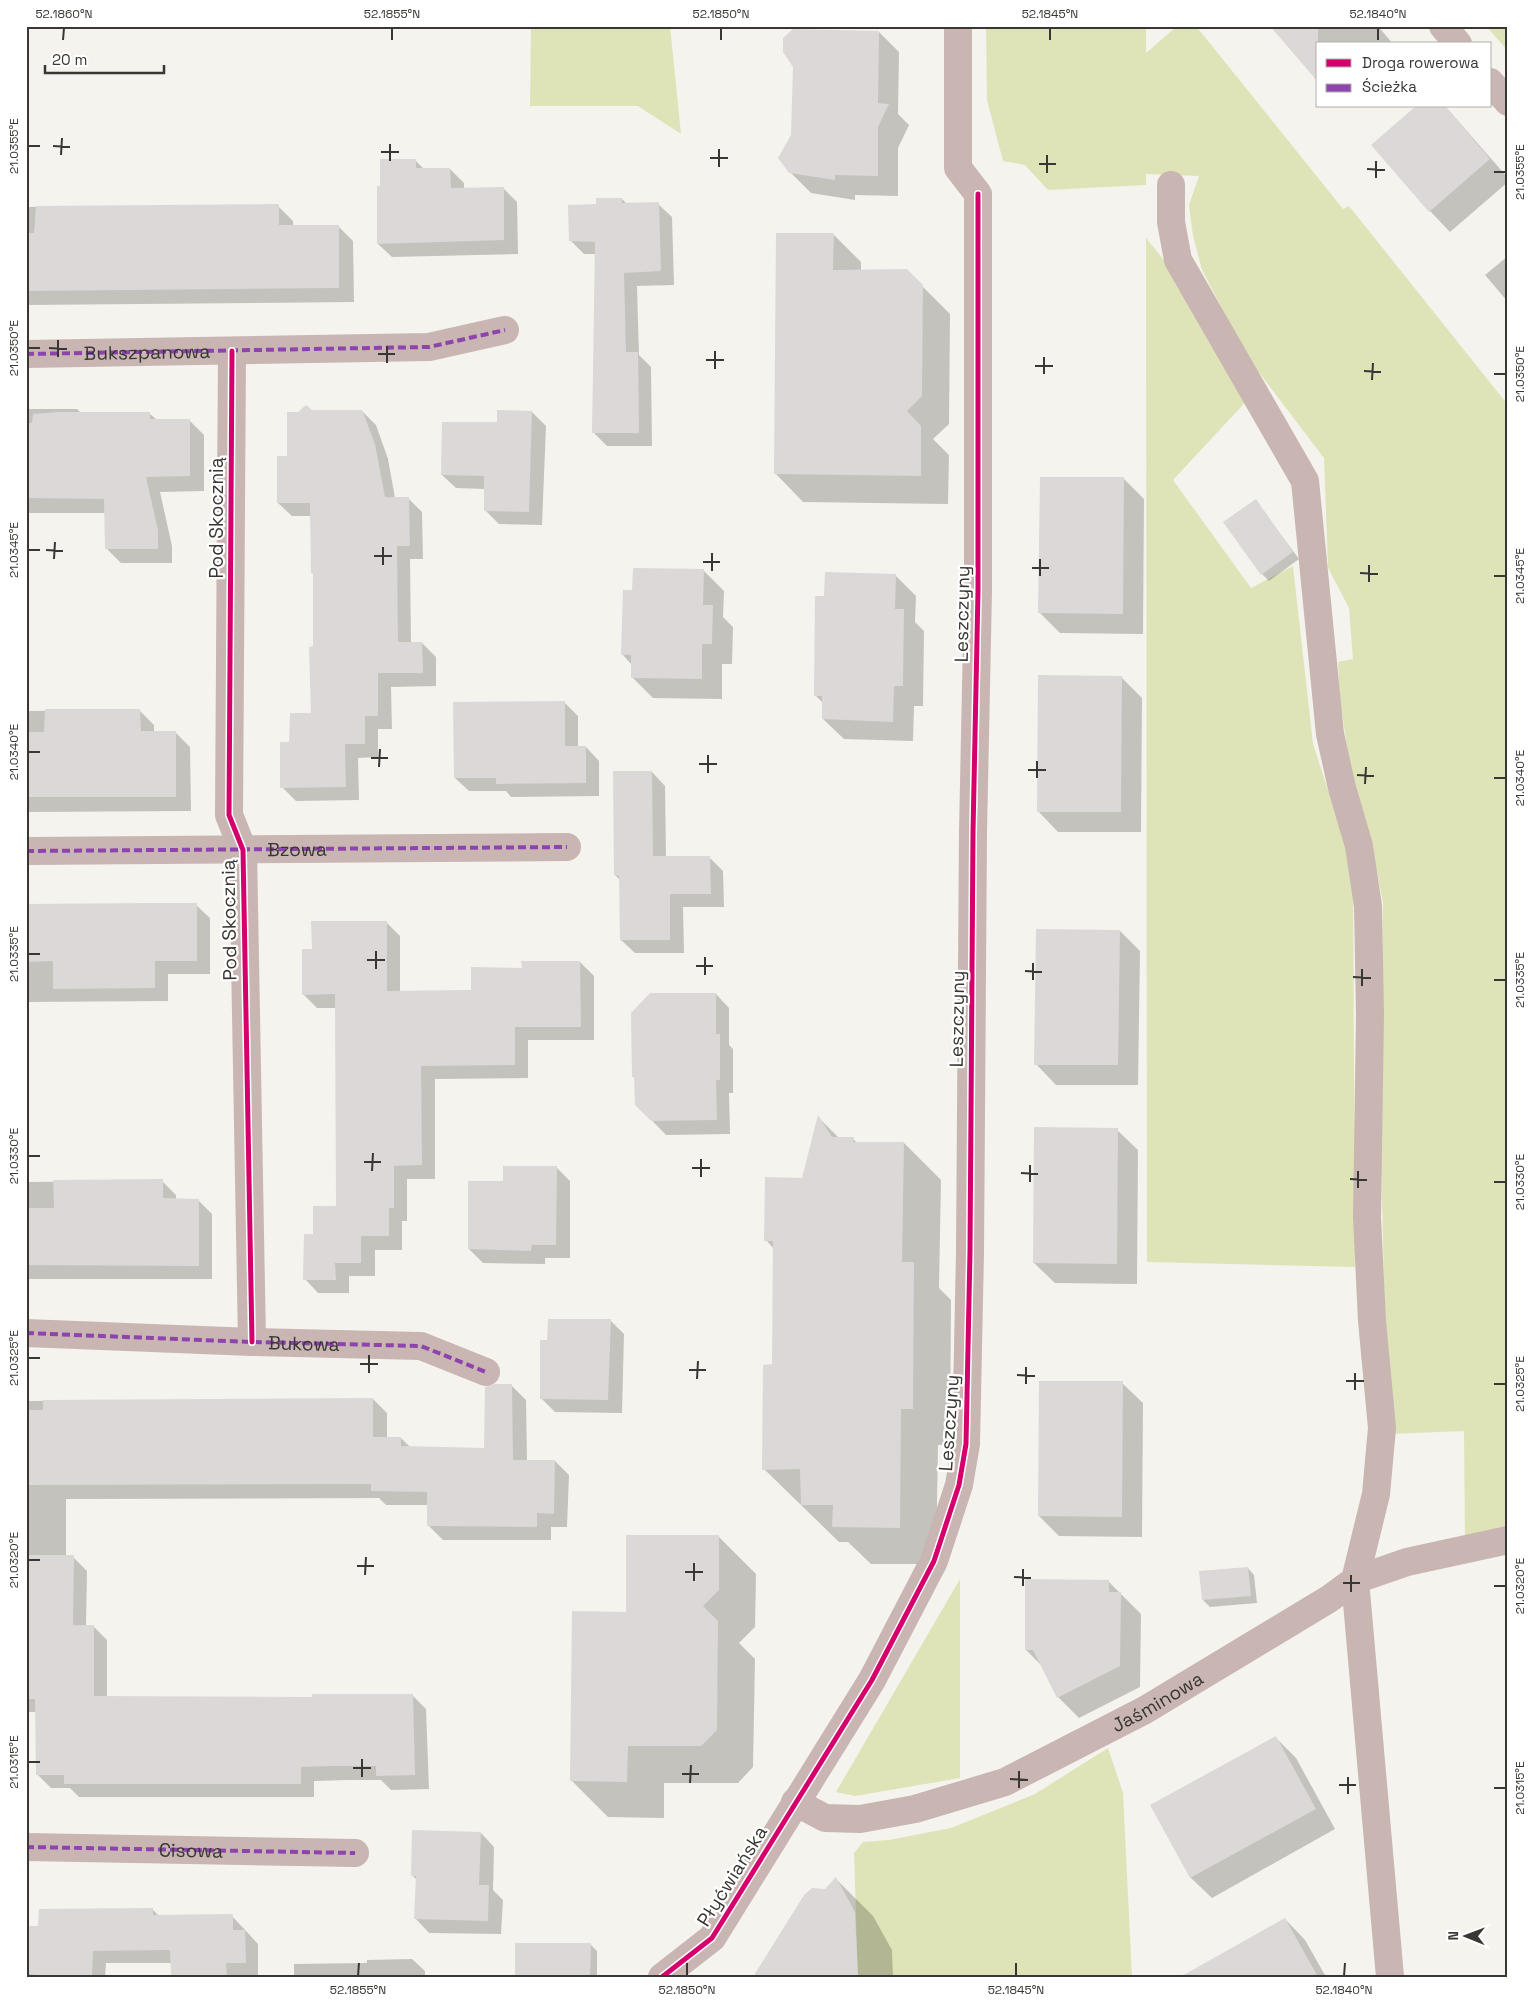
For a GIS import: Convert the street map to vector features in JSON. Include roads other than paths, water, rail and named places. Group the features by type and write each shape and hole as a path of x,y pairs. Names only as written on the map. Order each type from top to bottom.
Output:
{"street":[{"name":"Leszczyny","path":"795,1802 872,1680 934,1561 958,1485 966,1444 970,1262 973,832 978,591 978,194 958,168 958,26"},
{"path":"1443,26 1456,42"},
{"path":"1492,84 1508,102"},
{"path":"1170,185 1171,222 1178,260 1305,481 1330,734 1342,788 1359,846 1368,906 1370,1015 1368,1218 1372,1321 1382,1428 1376,1494 1355,1580 1390,1977"},
{"name":"Bukszpanowa","path":"26,354 429,347 505,330"},
{"name":"Pod Skocznią","path":"232,351 229,815 243,850 252,1342"},
{"name":"Bzowa","path":"26,852 567,847"},
{"name":"Bukowa","path":"26,1333 252,1342 421,1346 486,1372"},
{"name":"Jaśminowa","path":"795,1802 825,1818 860,1819 915,1809 1005,1782 1145,1710 1329,1600 1355,1580 1407,1562 1508,1540"},
{"name":"Płyćwiańska","path":"662,1977 712,1938 795,1802"},
{"name":"Cisowa","path":"26,1847 355,1853"}]}
